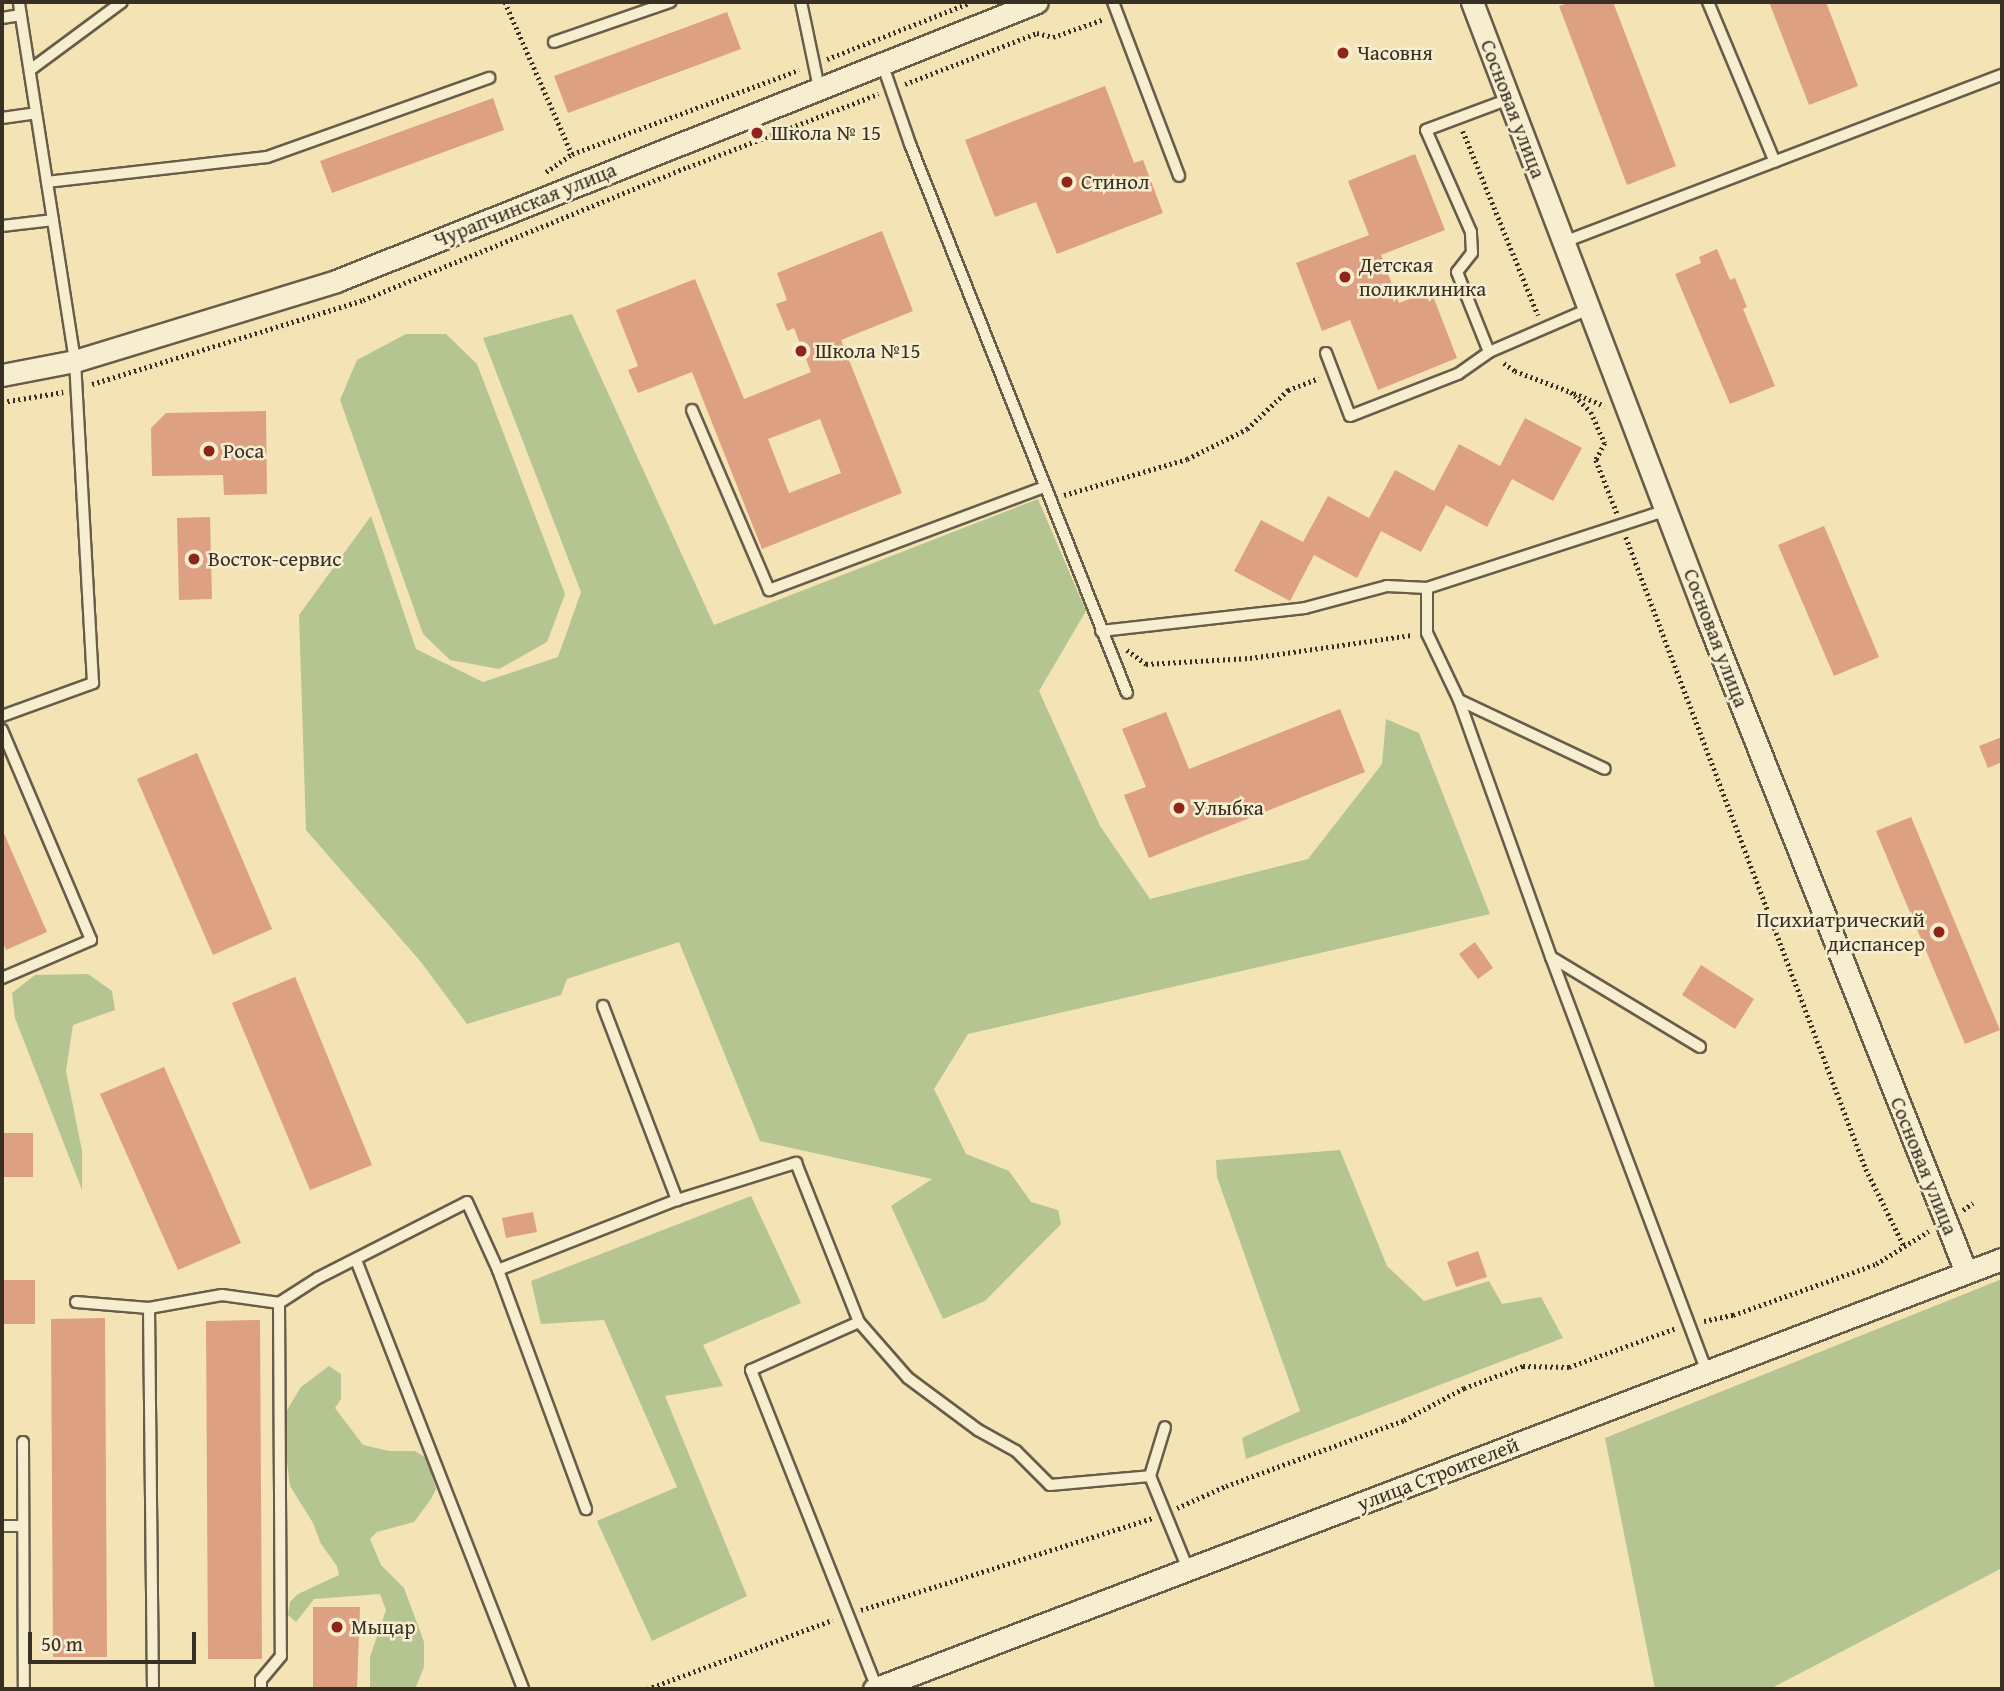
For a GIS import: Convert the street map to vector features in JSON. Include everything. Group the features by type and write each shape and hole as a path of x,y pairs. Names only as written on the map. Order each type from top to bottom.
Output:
{"street":[{"name":"Чурапчинская улица","path":"2,375 75,360 335,281 1037,2"},
{"name":"Сосновая улица","path":"1472,2 1708,621 1966,1272"},
{"name":"улица Строителей","path":"875,1689 2002,1259"}],"lane":[{"path":"2,716 93,683 75,360 19,2"},
{"path":"30,70 122,2"},
{"path":"554,42 670,2"},
{"path":"801,2 819,88"},
{"path":"1113,2 1178,176"},
{"path":"1708,2 1774,162"},
{"path":"2,18 21,15"},
{"path":"882,63 910,144 1127,693"},
{"path":"1564,242 2002,75"},
{"path":"47,182 267,157 489,78"},
{"path":"1489,352 1457,272 1472,253 1471,232 1426,130 1509,99"},
{"path":"2,118 37,113"},
{"path":"2,226 53,220"},
{"path":"1326,353 1350,416 1458,374 1489,352 1589,309"},
{"path":"692,410 769,590 1045,487"},
{"path":"1101,631 1305,608 1387,586 1427,588 1667,510"},
{"path":"1427,588 1427,633 1459,700 1551,957 1707,1371"},
{"path":"1459,700 1605,769"},
{"path":"2,730 91,940 2,978"},
{"path":"1551,957 1700,1047"},
{"path":"603,1006 677,1200"},
{"path":"498,1270 677,1200 796,1163 859,1322 908,1378 978,1430 1016,1451 1050,1485 1150,1476"},
{"path":"76,1302 149,1308 222,1295 279,1303 318,1278 467,1202 498,1270 586,1509"},
{"path":"356,1260 523,1689"},
{"path":"261,1689 261,1680 281,1656 279,1303"},
{"path":"149,1308 153,1689"},
{"path":"859,1322 751,1370 875,1689"},
{"path":"1165,1427 1150,1476 1188,1569"},
{"path":"23,1442 24,1689"},
{"path":"2,1526 23,1526"}],"path":[{"path":"505,2 572,154"},
{"path":"533,177 572,154 973,2"},
{"path":"1458,118 1544,328"},
{"path":"1489,352 1515,371 1602,404 1609,412"},
{"path":"1050,500 1187,458 1247,429 1288,390 1333,372"},
{"path":"1571,392 1591,412 1605,443"},
{"path":"1610,432 1596,460 1866,1170 1904,1247"},
{"path":"1101,631 1146,664 1250,658 1427,633"},
{"path":"647,1689 848,1614 1165,1514 1226,1486 1404,1420 1464,1388 1523,1366 1569,1367 1689,1324 1733,1315 1863,1269 1904,1247 1973,1203"}],"green space":[{"path":"572,314 714,625 1038,499 1086,611 1039,691 1100,826 1150,899 1308,859 1382,764 1386,719 1419,733 1490,914 968,1034 934,1089 966,1154 1009,1171 1031,1202 1058,1210 1061,1224 985,1301 943,1319 891,1206 932,1179 760,1141 679,942 567,979 561,995 467,1024 421,962 306,830 299,615 371,516 416,649 483,682 558,657 581,592 483,338"},
{"path":"406,334 446,334 477,364 565,594 547,642 499,669 450,660 423,634 340,400 357,360"},
{"path":"88,974 112,991 115,1010 73,1025 66,1071 82,1151 82,1190 15,1018 12,993 35,975"},
{"path":"1340,1150 1387,1266 1424,1301 1489,1281 1502,1304 1541,1297 1563,1338 1246,1459 1242,1438 1300,1411 1217,1177 1216,1160"},
{"path":"751,1196 801,1303 703,1345 723,1386 665,1396 747,1596 652,1641 597,1521 677,1487 604,1320 541,1324 531,1281"},
{"path":"2002,1279 2002,1568 1770,1689 1655,1689 1605,1438"},
{"path":"329,1366 341,1374 341,1399 335,1408 363,1445 389,1451 415,1451 428,1459 436,1489 414,1522 377,1532 370,1539 381,1565 404,1588 424,1642 424,1667 415,1689 370,1689 370,1657 386,1610 380,1594 314,1599 296,1622 288,1615 290,1602 298,1594 339,1575 337,1566 321,1544 313,1523 290,1486 285,1447 287,1410 301,1387"}],"building":[{"path":"1571,2 1613,2 1676,166 1627,185 1559,6"},
{"path":"1769,2 1826,2 1858,86 1809,105"},
{"path":"727,12 741,49 568,113 554,76"},
{"name":"Стинол","path":"1105,86 1134,163 1143,160 1163,213 1057,254 1036,202 995,217 965,140"},
{"path":"493,98 504,130 332,193 320,161"},
{"name":"Детская поликлиника","path":"1415,154 1445,230 1381,255 1399,303 1431,291 1457,358 1378,390 1350,320 1322,331 1296,263 1369,235 1348,181"},
{"path":"882,231 913,311 841,340 902,493 762,549 692,372 638,393 628,370 638,366 616,310 695,279 744,399 811,372 794,328 787,331 776,304 787,300 777,273","holes":["820,419 841,473 789,493 768,439"]},
{"path":"1717,249 1730,280 1735,278 1747,307 1743,309 1775,386 1730,404 1675,274 1701,263 1699,257"},
{"name":"Роса","path":"266,411 267,494 224,495 223,475 152,476 151,428 166,413"},
{"path":"1525,418 1582,448 1553,501 1512,479 1487,527 1446,505 1421,552 1381,531 1357,578 1314,555 1290,601 1234,571 1261,520 1303,542 1328,496 1369,518 1395,470 1434,491 1459,444 1500,466"},
{"name":"Восток-сервис","path":"210,517 212,599 179,600 177,518"},
{"path":"1824,526 1879,657 1834,676 1778,545"},
{"path":"1340,709 1365,772 1149,858 1124,795 1146,787 1122,729 1166,712 1189,769"},
{"path":"2002,737 2002,762 1988,768 1979,746"},
{"path":"197,753 272,929 213,955 137,779"},
{"name":"Психиатрический диспансер","path":"1911,817 2000,1030 1965,1044 1876,831"},
{"path":"2,829 47,932 6,950 2,940"},
{"path":"1475,942 1493,968 1478,979 1459,954"},
{"path":"1701,965 1754,999 1735,1029 1682,995"},
{"path":"295,977 372,1165 310,1190 232,1003"},
{"path":"164,1067 241,1243 178,1270 100,1094"},
{"path":"2,1133 33,1133 33,1177 2,1177"},
{"path":"533,1212 537,1232 506,1238 502,1218"},
{"path":"1478,1251 1487,1277 1456,1287 1447,1262"},
{"path":"2,1280 35,1280 35,1324 2,1324"},
{"path":"105,1318 107,1657 53,1657 51,1319"},
{"path":"260,1320 262,1659 208,1659 206,1321"},
{"path":"313,1607 360,1607 357,1689 313,1689"}],"place":[{"name":"Часовня","path":"1343,53"},
{"name":"Школа № 15","path":"757,133"},
{"name":"Стинол","path":"1067,182"},
{"name":"Детская поликлиника","path":"1345,277"},
{"name":"Школа №15","path":"801,351"},
{"name":"Роса","path":"209,451"},
{"name":"Восток-сервис","path":"194,559"},
{"name":"Улыбка","path":"1179,808"},
{"name":"Психиатрический диспансер","path":"1939,932"},
{"name":"Мыцар","path":"337,1627"}]}
